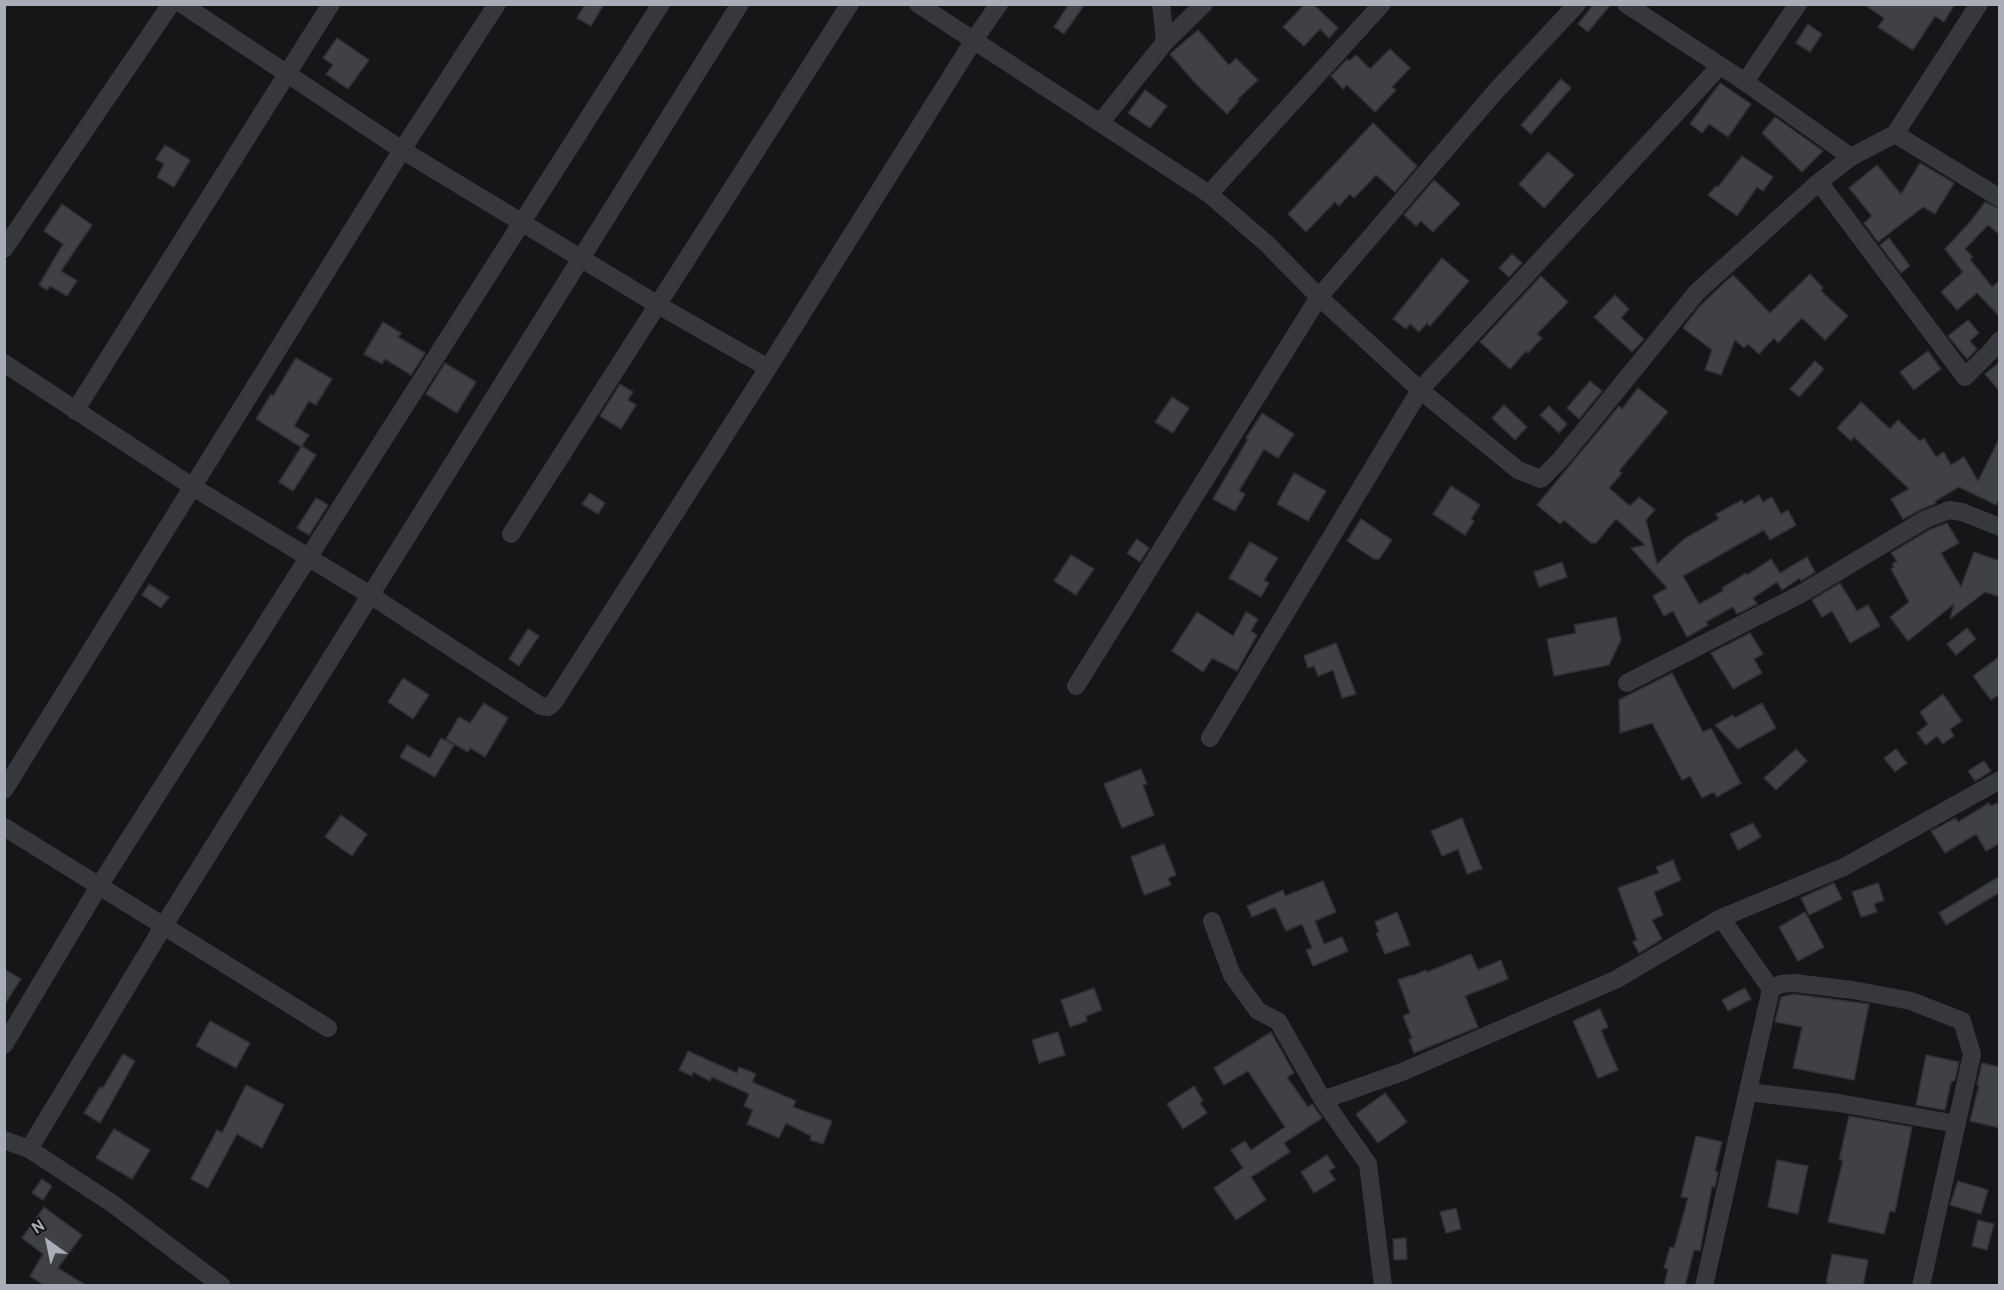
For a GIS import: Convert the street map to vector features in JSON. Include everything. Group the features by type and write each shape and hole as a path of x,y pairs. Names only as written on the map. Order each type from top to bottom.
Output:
{"street":[{"path":"4,249 171,4"},
{"path":"182,4 402,150 658,305 768,368"},
{"path":"75,411 331,4"},
{"path":"4,790 402,150 497,4"},
{"path":"4,1045 99,886 661,4"},
{"path":"29,1149 163,927 740,4"},
{"path":"511,534 850,4"},
{"path":"918,4 1209,194 1266,243 1319,297 1420,390 1518,470 1541,479 1562,459 1697,292 1819,182 1851,157 1895,134 1979,4"},
{"path":"4,363 193,487 370,595 541,706 548,707 554,702 999,4"},
{"path":"1161,4 1165,42"},
{"path":"1100,123 1165,42 1204,4"},
{"path":"1209,194 1382,4"},
{"path":"1076,686 1319,297 1495,92 1577,4"},
{"path":"1745,82 1798,4"},
{"path":"1630,6 1745,82 1851,157"},
{"path":"1210,738 1420,390 1720,66"},
{"path":"1895,134 2000,198"},
{"path":"1819,182 1965,377 2000,340"},
{"path":"1627,683 1799,595 1924,520 1949,510 1962,512 2000,527"},
{"path":"1323,1100 1402,1072 1617,979 1721,918 1844,867 2000,780"},
{"path":"4,827 328,1028"},
{"path":"1721,918 1772,989"},
{"path":"1212,921 1232,975 1258,1011 1278,1021 1323,1100 1368,1164 1383,1286"},
{"path":"1704,1286 1772,989 1781,984 1794,983 1853,990 1911,1001 1962,1021 1972,1054 1921,1286"},
{"path":"1748,1092 1839,1103 1957,1124"},
{"path":"4,1140 29,1149 113,1204 222,1286"}],"building":[{"path":"585,4 604,4 591,26 577,18"},
{"path":"1069,4 1085,4 1064,34 1054,27"},
{"path":"1305,4 1313,4 1338,28 1329,38 1320,29 1304,46 1283,27"},
{"path":"1594,4 1611,4 1588,32 1578,24"},
{"path":"1863,4 1955,4 1944,22 1935,16 1913,50 1878,27 1884,18"},
{"path":"1808,24 1822,34 1810,52 1796,43"},
{"path":"1198,30 1229,65 1236,58 1258,80 1237,100 1239,101 1227,114 1194,82 1170,54"},
{"path":"337,38 369,60 348,89 326,74 333,65 323,58"},
{"path":"1390,49 1410,68 1392,87 1396,90 1375,112 1347,85 1343,89 1331,76 1347,59 1349,61 1356,55 1370,69"},
{"path":"1561,79 1571,88 1531,134 1521,125"},
{"path":"1720,83 1751,104 1728,137 1709,124 1702,133 1690,124"},
{"path":"1145,90 1167,106 1150,128 1128,113"},
{"path":"1775,117 1823,151 1802,172 1762,133"},
{"path":"1373,123 1417,166 1395,192 1376,175 1354,198 1350,194 1339,206 1335,202 1306,232 1288,214"},
{"path":"165,145 190,160 174,187 157,177 164,164 156,159"},
{"path":"1548,152 1574,175 1544,208 1519,184"},
{"path":"1742,156 1773,177 1763,191 1757,187 1737,216 1708,195 1716,186 1718,187"},
{"path":"1920,163 1954,183 1935,214 1923,207 1878,242 1864,223 1872,216 1849,188 1877,165 1901,194"},
{"path":"1434,180 1460,204 1433,232 1421,221 1416,226 1404,215"},
{"path":"1985,202 2000,209 2000,235 1988,225 1965,249 1973,257 1970,259 1992,287 2000,280 2000,317 1977,293 1957,310 1941,292 1963,272 1945,249"},
{"path":"62,204 92,225 61,271 77,281 67,296 50,286 47,290 39,285 63,244 44,231"},
{"path":"1889,238 1910,266 1901,273 1880,245"},
{"path":"1512,254 1522,263 1509,277 1499,268"},
{"path":"1442,258 1469,281 1430,326 1427,323 1419,332 1410,324 1406,329 1393,319"},
{"path":"1810,274 1823,288 1821,291 1848,316 1825,340 1802,318 1778,343 1774,338 1759,354 1748,344 1744,348 1735,340 1721,375 1705,370 1712,350 1683,328 1699,307 1724,283 1733,275 1770,313"},
{"path":"1541,276 1568,302 1537,334 1542,338 1510,369 1480,342"},
{"path":"1615,295 1629,309 1621,318 1644,339 1632,352 1594,317"},
{"path":"1968,320 1979,333 1970,341 1977,349 1967,359 1948,336"},
{"path":"383,322 401,333 398,337 425,353 411,375 385,359 382,364 364,354"},
{"path":"1928,351 1941,369 1914,390 1900,372"},
{"path":"296,358 332,379 316,405 309,401 294,426 309,435 302,446 316,455 293,491 279,482 301,447 256,419"},
{"path":"1815,361 1824,369 1799,397 1790,389"},
{"path":"2000,362 2000,392 1985,374"},
{"path":"445,363 476,382 457,413 426,394"},
{"path":"1590,381 1602,391 1579,419 1567,408"},
{"path":"620,384 633,392 628,400 636,405 621,429 600,416"},
{"path":"1638,388 1668,412 1619,471 1622,473 1609,488 1630,506 1639,497 1655,510 1646,520 1657,564 1684,539 1719,519 1716,514 1742,500 1744,504 1759,495 1763,502 1772,497 1781,514 1788,510 1796,525 1770,540 1764,530 1683,576 1699,604 1771,559 1780,573 1807,557 1815,572 1801,581 1800,578 1782,590 1777,582 1753,598 1757,604 1737,614 1733,607 1706,622 1708,625 1687,637 1673,611 1664,616 1653,596 1667,588 1631,548 1645,545 1616,519 1596,543 1591,543 1564,520 1560,524 1537,505 1619,406 1622,409"},
{"path":"1172,397 1189,408 1173,433 1155,422"},
{"path":"1861,402 1890,429 1898,420 1920,441 1924,438 1936,457 1944,452 1951,465 1964,457 1978,481 2000,437 2000,497 1996,505 1959,487 1935,501 1936,503 1903,519 1891,499 1909,489 1854,437 1851,441 1837,428"},
{"path":"1504,405 1527,427 1515,440 1492,418"},
{"path":"1549,406 1567,424 1559,433 1540,415"},
{"path":"1262,413 1294,434 1278,458 1264,449 1239,491 1245,494 1235,511 1213,499"},
{"path":"1294,473 1326,491 1308,521 1277,504"},
{"path":"1451,486 1480,505 1465,535 1433,514"},
{"path":"590,493 605,503 598,514 582,504"},
{"path":"316,498 328,505 309,535 297,528"},
{"path":"1361,519 1392,540 1379,559 1374,559 1347,541"},
{"path":"1947,523 1959,543 1941,553 1961,587 1974,552 2000,561 2000,597 1985,592 1950,619 1954,604 1908,641 1890,617 1909,602 1891,569 1894,567 1892,564 1897,561 1891,553 1929,530"},
{"path":"1137,539 1149,548 1140,562 1127,553"},
{"path":"1250,542 1278,558 1264,580 1269,583 1261,597 1229,578"},
{"path":"1071,555 1094,569 1076,595 1054,581"},
{"path":"1562,562 1567,577 1539,587 1534,572"},
{"path":"1840,583 1857,611 1868,605 1880,626 1850,643 1832,611 1822,617 1812,600"},
{"path":"149,584 169,597 161,608 142,595"},
{"path":"1197,612 1233,636 1246,612 1258,619 1251,631 1257,635 1237,671 1212,658 1203,672 1172,651"},
{"path":"1616,617 1621,640 1609,665 1554,676 1547,639 1576,633 1574,625"},
{"path":"1967,628 1976,639 1956,655 1947,644"},
{"path":"528,629 539,636 519,666 509,659"},
{"path":"1750,633 1763,654 1754,659 1762,673 1733,689 1711,653"},
{"path":"1336,643 1356,694 1342,698 1333,670 1318,676 1314,666 1308,668 1304,656"},
{"path":"2000,656 2000,694 1991,700 1973,676"},
{"path":"1672,673 1703,732 1711,728 1741,783 1717,797 1714,792 1702,798 1690,776 1682,780 1652,723 1620,733 1619,700"},
{"path":"403,678 429,695 413,719 388,702"},
{"path":"1943,694 1962,721 1950,729 1954,736 1943,744 1937,736 1926,745 1917,733 1928,724 1920,712"},
{"path":"484,703 508,718 485,757 470,748 468,752 446,739 459,717 470,723"},
{"path":"1762,703 1776,728 1738,749 1715,725 1733,715 1735,718"},
{"path":"441,738 454,745 435,777 400,757 407,745 430,758"},
{"path":"1796,749 1807,761 1776,790 1764,778"},
{"path":"1896,749 1907,763 1895,772 1884,758"},
{"path":"1984,761 1991,771 1975,781 1968,771"},
{"path":"1141,769 1147,784 1143,785 1154,815 1122,828 1104,784"},
{"path":"2000,802 2000,843 1986,851 1976,834 1945,853 1931,831 1956,818 1958,822 1989,803 1991,806"},
{"path":"341,815 367,834 352,856 325,837"},
{"path":"1462,818 1482,869 1467,874 1458,849 1442,856 1431,831"},
{"path":"1753,823 1761,837 1738,850 1730,834"},
{"path":"1164,844 1176,875 1168,878 1171,885 1144,895 1131,857"},
{"path":"1673,860 1681,880 1654,892 1663,915 1652,920 1662,939 1639,953 1633,942 1637,940 1618,888 1659,873 1656,867"},
{"path":"2000,876 2000,892 1946,925 1939,913"},
{"path":"1323,881 1336,912 1315,921 1324,944 1342,937 1348,951 1313,966 1306,950 1312,948 1302,924 1286,931 1275,907 1252,917 1247,906 1283,890 1285,896"},
{"path":"1834,883 1842,899 1809,915 1801,898"},
{"path":"1878,883 1884,900 1874,904 1877,912 1861,917 1852,892"},
{"path":"1397,912 1410,945 1385,954 1376,933 1379,932 1375,922"},
{"path":"1805,912 1824,947 1798,961 1779,927"},
{"path":"1471,954 1478,970 1501,960 1508,979 1465,996 1478,1027 1414,1053 1409,1040 1412,1038 1403,1016 1410,1013 1398,980 1426,970 1427,972"},
{"path":"4,969 21,979 4,1005"},
{"path":"1094,988 1102,1010 1086,1016 1087,1021 1070,1027 1061,1000"},
{"path":"1745,988 1751,999 1728,1011 1722,1000"},
{"path":"1794,994 1869,1004 1854,1080 1793,1068 1802,1027 1775,1022 1781,997"},
{"path":"1600,1009 1608,1027 1601,1030 1618,1070 1598,1078 1573,1021"},
{"path":"210,1021 250,1043 236,1068 196,1046"},
{"path":"1058,1032 1065,1055 1039,1063 1032,1040"},
{"path":"1271,1032 1294,1073 1287,1077 1308,1107 1312,1104 1322,1118 1284,1143 1290,1152 1251,1177 1266,1200 1236,1220 1214,1188 1243,1168 1231,1150 1245,1141 1251,1150 1285,1127 1248,1071 1224,1085 1214,1068"},
{"path":"688,1051 737,1073 739,1067 756,1074 752,1082 796,1101 793,1107 832,1121 823,1144 810,1140 811,1136 786,1123 779,1138 747,1124 753,1110 744,1106 749,1094 712,1077 710,1081 693,1072 692,1076 679,1070"},
{"path":"123,1054 135,1061 100,1123 84,1113 100,1087 103,1088"},
{"path":"1926,1055 1959,1062 1955,1080 1951,1082 1945,1110 1916,1105"},
{"path":"1982,1063 2000,1067 2000,1128 1970,1121"},
{"path":"246,1085 284,1105 262,1148 237,1134 208,1188 191,1179 217,1130 222,1133"},
{"path":"1194,1086 1203,1101 1200,1103 1207,1113 1183,1129 1167,1104"},
{"path":"1385,1093 1407,1122 1378,1143 1356,1114"},
{"path":"1849,1116 1912,1127 1895,1212 1890,1211 1884,1234 1828,1222 1843,1160 1839,1160"},
{"path":"114,1129 150,1150 132,1179 96,1158"},
{"path":"1696,1136 1722,1142 1715,1171 1718,1172 1715,1187 1712,1186 1700,1251 1694,1250 1685,1286 1664,1286 1668,1269 1664,1268 1670,1247 1674,1248 1688,1198 1681,1197"},
{"path":"1327,1155 1335,1167 1329,1171 1335,1180 1314,1193 1301,1172"},
{"path":"1777,1160 1808,1166 1798,1214 1768,1207"},
{"path":"42,1179 52,1186 43,1200 32,1193"},
{"path":"1958,1181 1988,1190 1981,1214 1950,1205"},
{"path":"44,1207 82,1235 58,1268 87,1286 45,1286 30,1276 43,1254 22,1238"},
{"path":"1456,1208 1461,1229 1446,1233 1440,1212"},
{"path":"1978,1220 1994,1224 1987,1250 1972,1246"},
{"path":"1406,1238 1407,1259 1394,1260 1393,1239"},
{"path":"1832,1254 1868,1260 1863,1286 1826,1283"}]}
